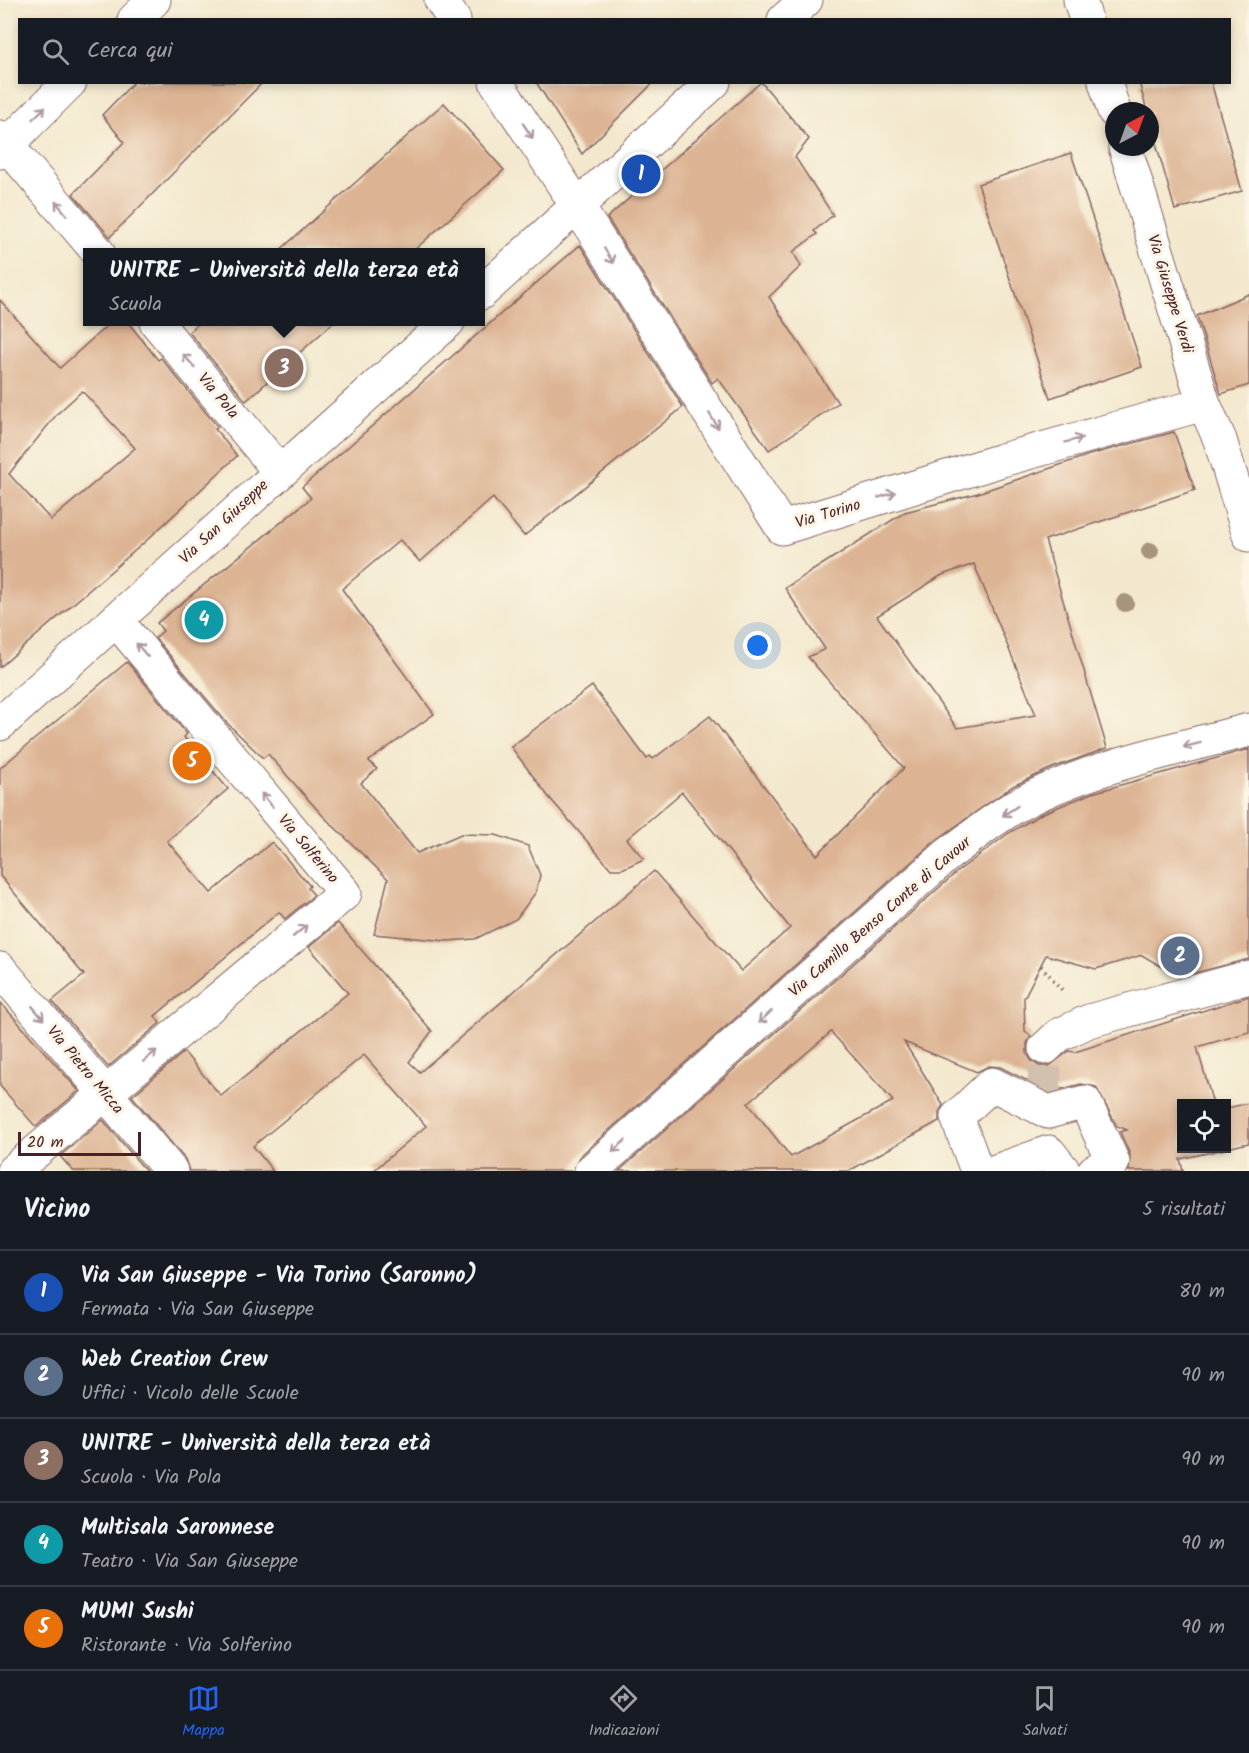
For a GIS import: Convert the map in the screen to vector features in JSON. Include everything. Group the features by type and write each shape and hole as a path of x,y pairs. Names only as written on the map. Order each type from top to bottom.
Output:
{"street":[{"path":"137,18 154,0"},
{"path":"441,0 453,18"},
{"path":"786,18 806,0"},
{"path":"1080,0 1085,18"},
{"path":"68,84 3,144 94,248"},
{"path":"497,84 578,207"},
{"path":"485,289 712,84"},
{"path":"1106,84 1111,102"},
{"name":"Via Giuseppe Verdi","path":"1128,156 1204,404 1235,442 1249,536"},
{"name":"Via Torino","path":"578,207 782,528 1002,460 1204,404"},
{"name":"Via Pola","path":"160,326 279,471"},
{"name":"Via San Giuseppe","path":"0,723 442,326"},
{"name":"Via Solferino","path":"105,1094 345,893 116,620"},
{"name":"Via Camillo Benso Conte di Cavour","path":"591,1171 945,856 991,823 1031,798 1097,769 1249,730"},
{"name":"Via Pietro Micca","path":"0,969 171,1171"},
{"path":"1046,1048 1059,1035 1089,1021 1249,977"},
{"path":"977,1171 957,1117 992,1084 1046,1106 1085,1102 1113,1162 1094,1171"},
{"path":"13,1171 105,1094"},
{"path":"1046,1106 1066,1171"},
{"path":"996,1171 1049,1152 1066,1171"}],"building":[{"path":"132,84 261,84 110,237 73,194 124,142 102,115"},
{"path":"537,84 652,84 582,154"},
{"path":"759,84 763,84 809,139 795,157 833,215 814,231 817,234 793,252 801,266 769,297 838,403 769,450 718,378 712,383 607,218"},
{"path":"1140,84 1212,84 1242,191 1175,210 1159,154 1159,102 1145,102"},
{"path":"444,103 504,170 416,248 282,248"},
{"path":"1071,153 1142,367 1050,398 978,184"},
{"path":"580,245 683,407 524,536 493,498 420,562 400,540 342,589 434,714 369,761 377,769 361,783 417,853 461,834 496,835 528,846 540,875 536,892 516,919 475,939 447,941 374,934 388,879 323,816 268,754 263,758 227,723 155,638 163,631 157,623 311,498 302,487"},
{"path":"1249,294 1249,385 1221,394 1197,316"},
{"path":"0,300 60,368 106,326 131,326 158,360 161,358 218,427 215,429 237,456 146,541 0,667","holes":["82,391 135,448 51,520 9,474 57,414"]},
{"path":"196,326 329,326 246,401 189,332"},
{"path":"1174,432 1195,490 1045,540 1107,748 1052,768 1013,786 935,841 579,1157 573,1171 373,1171 426,1126 364,1055 253,1146 273,1171 189,1171 185,1159 132,1096 184,1052 221,1096 348,993 309,947 338,923 432,1031 409,1062 420,1072 654,871 741,971 790,928 682,792 627,839 644,859 622,869 611,869 548,796 511,747 592,686 647,759 650,756 653,759 710,716 817,855 904,768 808,657 825,649 785,588 905,512 978,493 1089,455","holes":["974,564 1036,715 957,728 877,616 942,575"]},
{"path":"127,662 187,734 184,737 228,789 167,841 211,893 272,842 310,886 308,888 314,895 285,919 279,912 155,1016 160,1023 108,1067 52,1001 84,975 0,876 0,768"},
{"path":"1249,749 1249,959 1179,977 1142,955 1096,969 1046,955 1024,998 1025,1031 1031,1036 1027,1043 1027,1053 1031,1060 1039,1066 1049,1066 1069,1051 1075,1052 1249,996 1249,1032 1197,1047 1212,1099 1177,1099 1177,1153 1207,1153 1180,1159 1183,1171 1129,1171 1130,1155 1120,1132 1127,1130 1117,1126 1096,1087 1081,1084 1050,1092 1000,1067 989,1066 977,1072 904,1042 943,1105 939,1112 939,1121 849,1171 619,1171 958,871 1009,833 1041,814 1092,793","holes":["831,1032 893,1101 791,1157 748,1103"]},
{"path":"0,1002 79,1091 36,1127 0,1086"},
{"path":"1249,1103 1249,1143 1231,1147 1231,1107"},
{"path":"103,1120 146,1171 73,1171 60,1156"}],"tunnel":[{"path":"1044,1100 1045,1048"}],"place":[{"name":"Via San Giuseppe - Via Torino (Saronno)","path":"641,174"},
{"name":"UNITRE - Università della terza età","path":"284,368"},
{"name":"Multisala Saronnese","path":"204,620"},
{"name":"MUMI Sushi","path":"192,761"},
{"name":"Web Creation Crew","path":"1180,956"}]}
